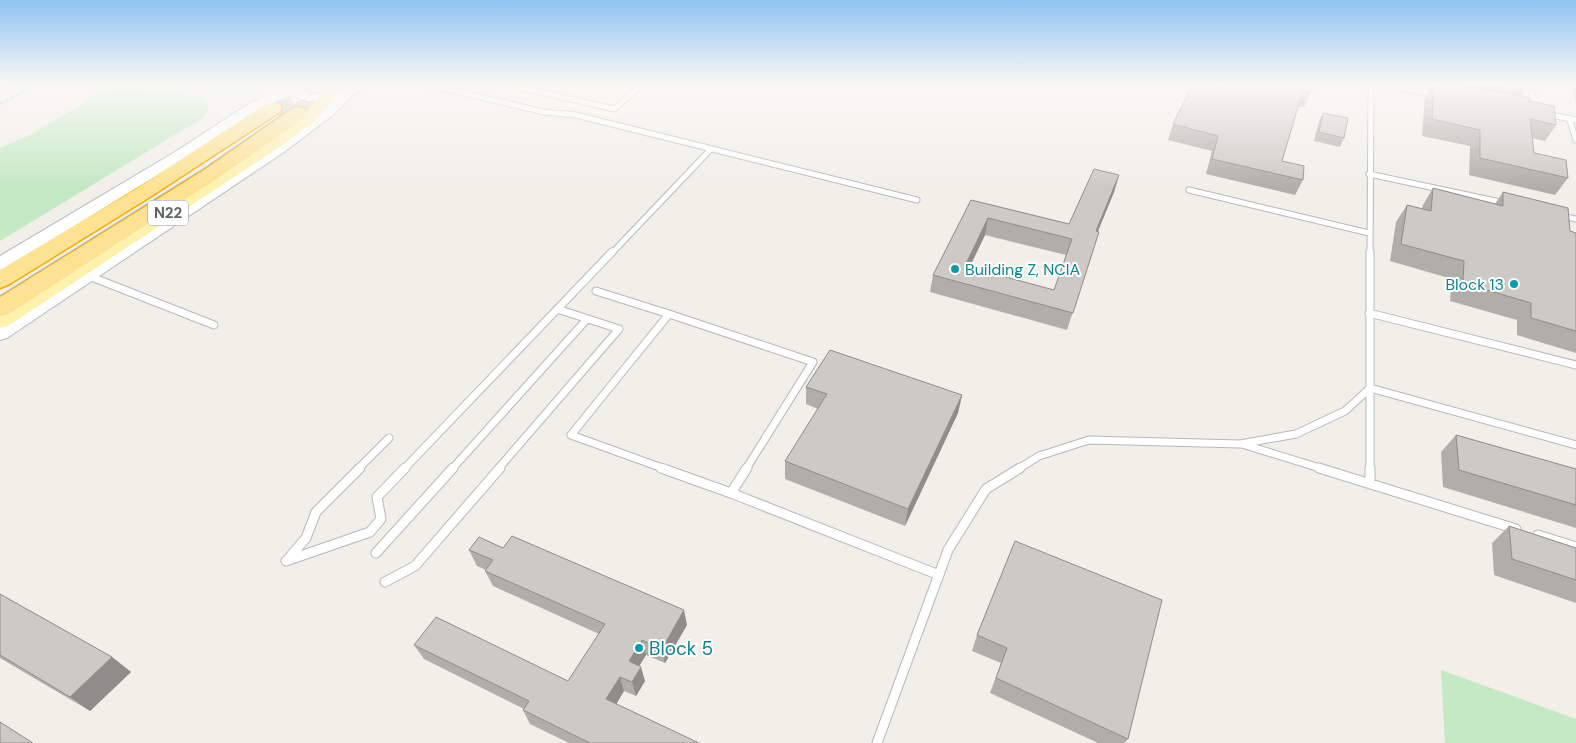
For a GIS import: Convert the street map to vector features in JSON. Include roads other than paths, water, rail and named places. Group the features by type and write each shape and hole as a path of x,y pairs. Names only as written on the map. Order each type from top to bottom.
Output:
{"highway":[{"path":"0,280 200,157 249,119"},
{"path":"0,308 211,174 291,119"}],"main road":[{"name":"N22","path":"0,321 308,119"}],"street":[{"path":"0,264 244,119"},
{"path":"0,333 194,207 319,119"}],"lane":[{"path":"590,119 917,200"},
{"path":"1370,119 1370,484"},
{"path":"1569,119 1576,140"},
{"path":"389,438 316,512 313,527 307,538 286,561 370,532 381,519 377,496 710,150"},
{"path":"1369,174 1510,204"},
{"path":"1189,190 1369,233"},
{"path":"1557,215 1576,219"},
{"path":"88,276 214,325"},
{"path":"596,291 813,362 731,493"},
{"path":"385,582 414,566 619,329 557,309"},
{"path":"669,314 571,435 731,493 939,575"},
{"path":"1369,314 1576,365"},
{"path":"376,553 587,319"},
{"path":"877,743 948,550 986,489 1039,456 1089,440 1240,444 1296,434 1346,411 1370,388"},
{"path":"1370,388 1576,445"},
{"path":"1240,444 1576,547"}],"tram line":[{"path":"0,296 206,167 276,119"}],"place":[{"name":"Building Z, NCIA","path":"955,269"},
{"name":"Block 13","path":"1514,284"},
{"name":"Block 5","path":"639,648"}]}
